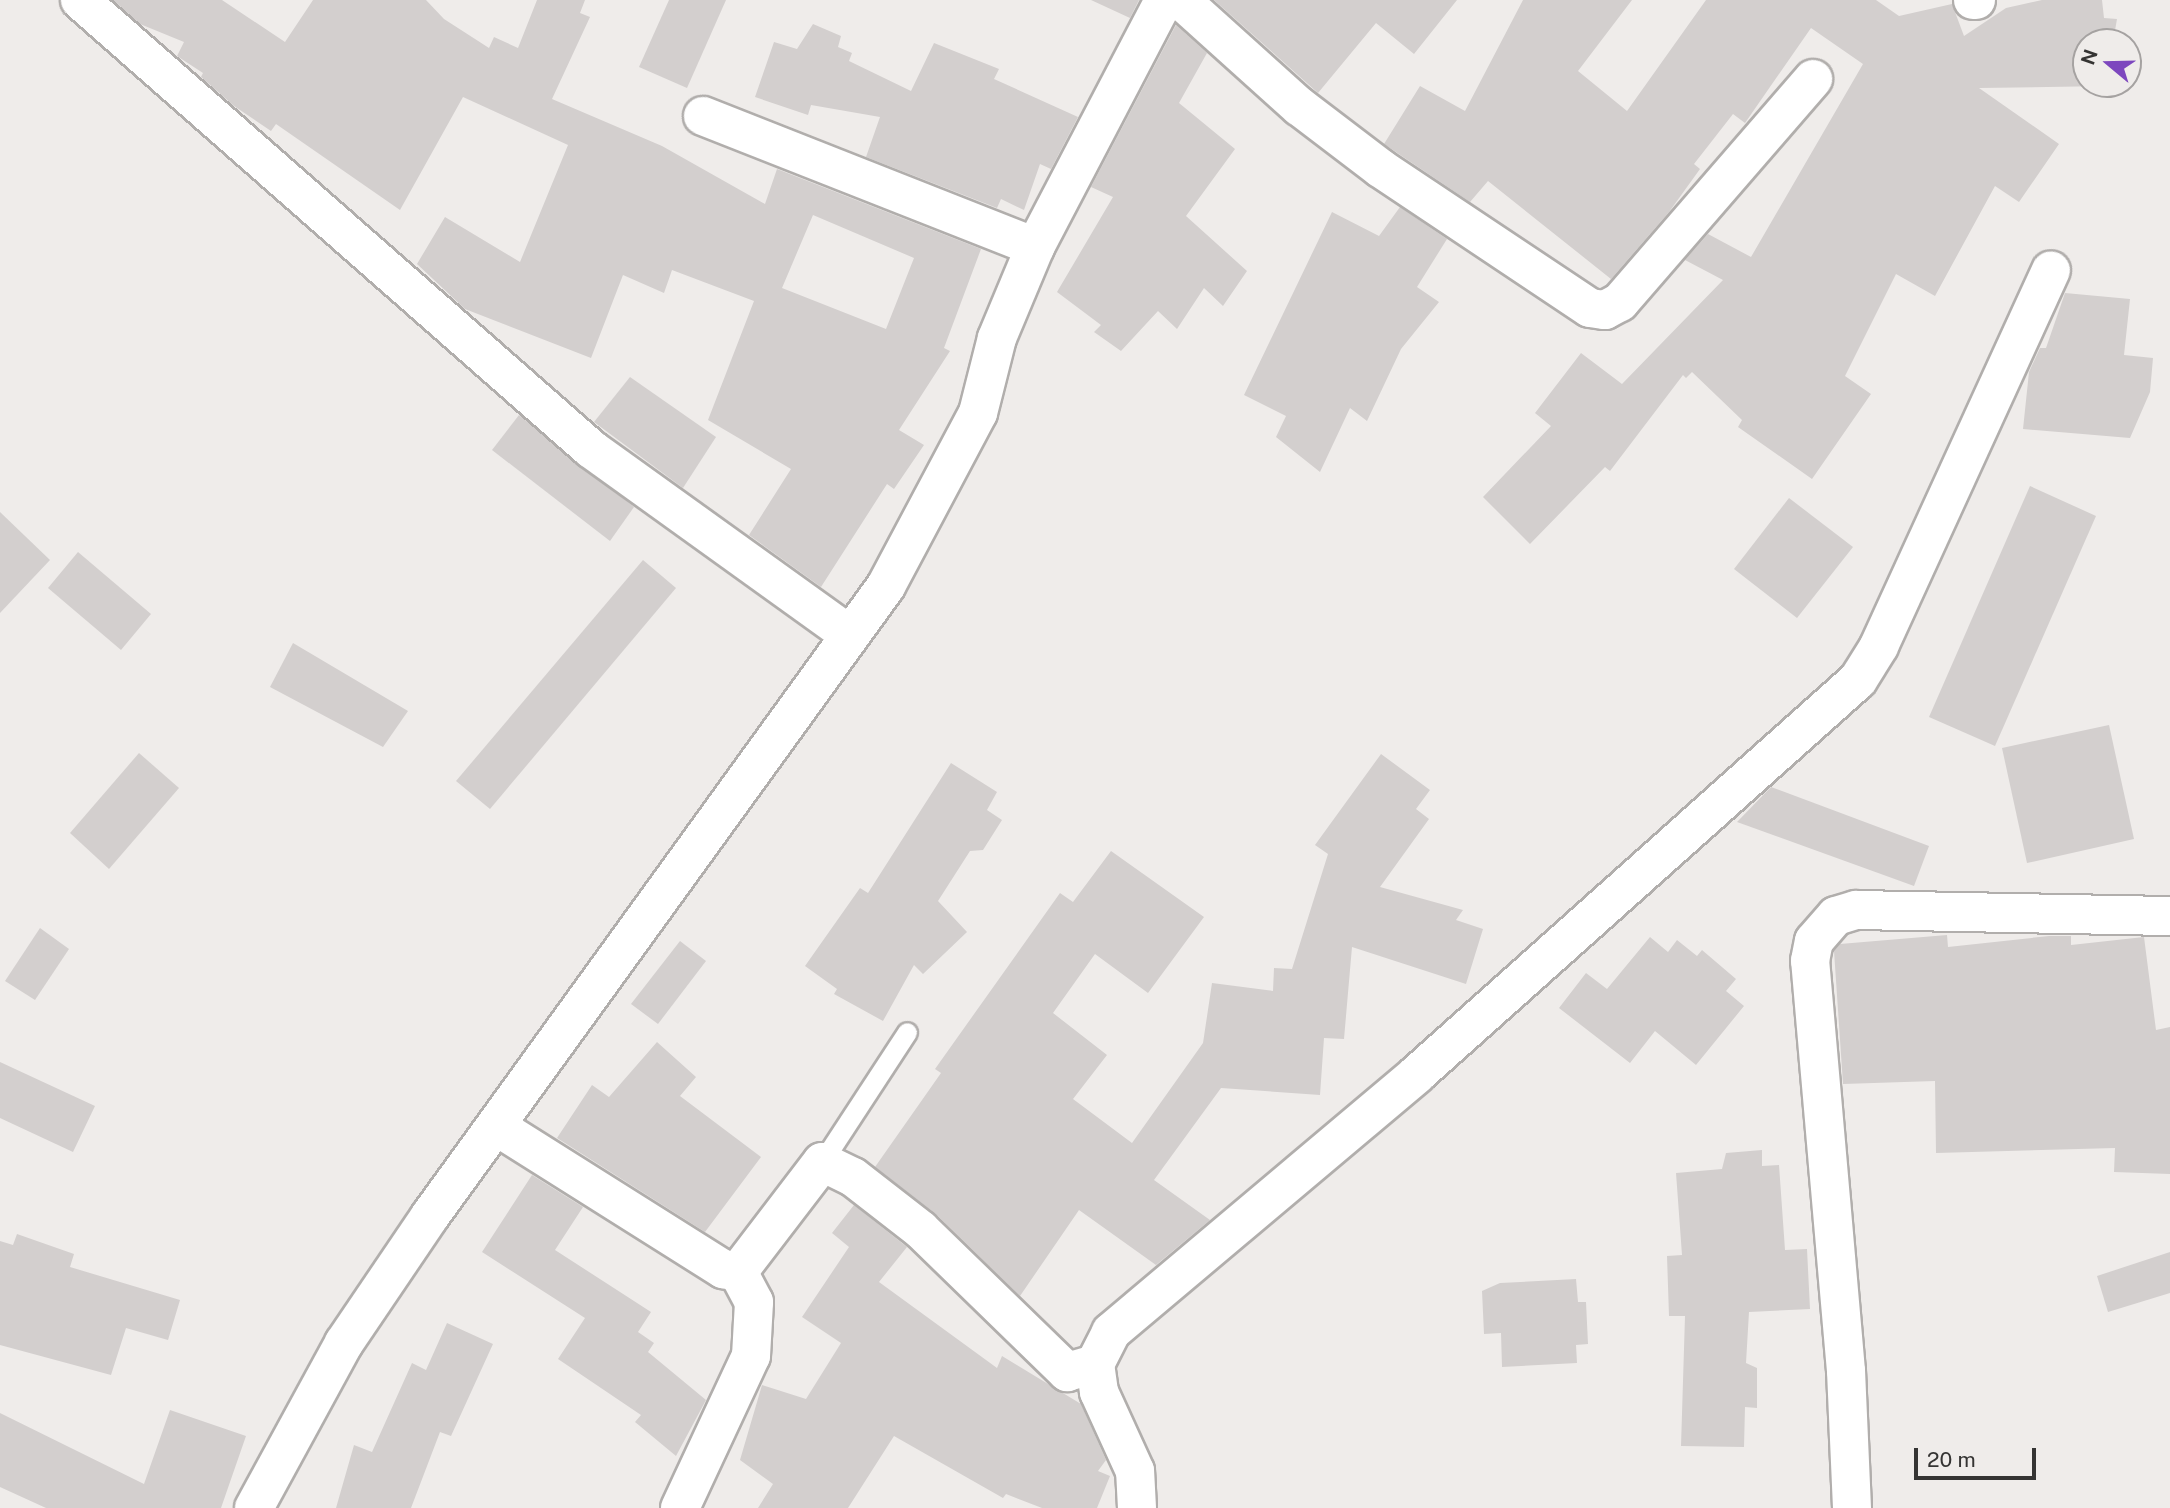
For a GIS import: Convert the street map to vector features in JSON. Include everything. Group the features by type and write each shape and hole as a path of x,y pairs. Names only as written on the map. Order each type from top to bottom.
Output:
{"street":[{"path":"80,0 591,449 850,635"},
{"path":"254,1508 344,1343 430,1216 499,1128 850,635 936,498 978,413 998,338 1035,247 1164,0"},
{"path":"1181,0 1300,107 1380,168 1590,308 1605,310 1620,302 1813,79"},
{"path":"703,116 1035,247"},
{"path":"1137,1508 1135,1471 1099,1392 1095,1364 1111,1332 1417,1074 1858,680 1880,646 2051,271"},
{"path":"1852,1508 1846,1371 1810,961 1814,941 1836,916 1856,910 2170,916"},
{"path":"499,1128 723,1269 738,1272"},
{"path":"738,1272 822,1161 853,1177 920,1230 1067,1372 1095,1364"},
{"path":"680,1508 751,1356 754,1302 738,1272"}],"lane":[{"path":"822,1161 907,1032"}],"building":[{"path":"113,0 222,0 285,42 313,0 426,0 444,19 489,48 494,37 518,48 537,0 585,0 580,13 590,17 552,99 662,146 765,204 777,169 981,249 944,348 950,351 899,430 924,445 894,489 887,484 821,587 749,535 791,469 708,420 754,301 672,270 664,293 623,275 591,358 465,309 417,264 445,217 520,262 568,145 463,97 400,210 276,124 271,131 234,106 201,77 203,73 177,56 184,42 140,24","holes":["813,215 914,258 886,329 782,288"]},
{"path":"669,0 726,0 687,88 639,67"},
{"path":"1091,0 1139,0 1130,18"},
{"path":"1214,0 1457,0 1414,54 1376,23 1318,93"},
{"path":"1523,0 1632,0 1578,71 1627,111 1706,0 1876,0 1899,16 1952,4 1964,36 2006,8 2042,0 2102,0 2104,18 2117,19 2115,28 2072,28 2072,87 1979,88 2059,144 2019,202 1995,186 1935,296 1896,274 1845,376 1871,394 1812,479 1738,427 1742,420 1692,372 1686,378 1683,375 1610,471 1605,467 1530,544 1483,497 1551,426 1535,413 1581,353 1622,384 1723,280 1685,260 1708,234 1751,257 1863,64 1811,28 1745,123 1733,114 1694,164 1700,169 1669,212 1611,279 1488,181 1470,202 1384,144 1420,86 1465,111"},
{"path":"813,24 841,36 838,47 852,53 849,61 911,91 934,43 999,69 994,79 1078,117 1051,169 1040,164 1024,210 1001,199 997,208 866,157 880,117 811,105 808,115 755,97 774,42 797,49"},
{"path":"1176,25 1207,53 1179,103 1235,149 1186,216 1247,271 1223,306 1204,288 1177,329 1158,311 1121,351 1094,332 1101,325 1057,292 1113,197 1091,187"},
{"path":"1400,207 1447,239 1417,287 1439,302 1401,349 1367,421 1350,408 1320,472 1276,437 1286,416 1244,395 1332,212 1379,236"},
{"path":"2065,293 2130,299 2124,355 2153,358 2150,392 2130,438 2023,429 2029,372 2040,348 2046,348"},
{"path":"630,377 716,437 683,488 594,422"},
{"path":"519,415 634,507 610,541 492,450"},
{"path":"2030,486 2096,516 1995,746 1929,717"},
{"path":"1789,498 1853,547 1797,618 1734,569"},
{"path":"0,512 50,560 0,613"},
{"path":"78,552 151,614 121,650 48,588"},
{"path":"643,560 676,588 490,809 456,781"},
{"path":"293,643 408,711 383,747 270,687"},
{"path":"2109,725 2134,839 2027,863 2002,748"},
{"path":"139,753 179,788 109,869 70,833"},
{"path":"1381,754 1430,790 1416,809 1429,819 1380,887 1463,910 1456,920 1483,929 1466,984 1352,947 1344,1039 1324,1038 1320,1095 1221,1088 1154,1180 1210,1220 1156,1265 1079,1210 1020,1296 936,1214 875,1167 941,1073 935,1069 1060,893 1073,902 1111,851 1204,917 1148,993 1095,954 1053,1013 1107,1055 1073,1099 1132,1143 1203,1043 1212,983 1273,991 1274,968 1292,969 1328,854 1315,845"},
{"path":"951,763 997,792 987,810 1002,820 983,850 970,851 938,901 967,932 923,974 914,965 883,1021 834,994 837,989 805,966 860,888 868,893"},
{"path":"1771,787 1929,846 1914,886 1737,822"},
{"path":"40,928 69,949 35,1000 5,981"},
{"path":"1947,935 1948,947 2049,936 2071,936 2071,945 2144,937 2156,1030 2170,1027 2170,1174 2114,1172 2115,1148 1936,1153 1935,1081 1843,1084 1834,951 1840,944"},
{"path":"1650,937 1668,952 1677,940 1697,956 1702,950 1736,979 1726,991 1744,1006 1696,1065 1655,1031 1630,1063 1559,1008 1586,973 1607,989"},
{"path":"680,941 706,961 658,1024 631,1004"},
{"path":"657,1042 696,1077 680,1096 761,1157 705,1232 557,1138 592,1085 609,1097"},
{"path":"0,1062 95,1106 73,1152 0,1118"},
{"path":"1762,1150 1762,1166 1779,1165 1785,1250 1807,1249 1810,1309 1749,1312 1746,1363 1757,1368 1757,1408 1745,1407 1744,1447 1681,1446 1685,1316 1669,1316 1667,1256 1682,1255 1676,1173 1722,1169 1726,1153"},
{"path":"532,1175 583,1207 555,1250 651,1312 638,1332 654,1343 648,1352 706,1400 676,1456 635,1422 641,1415 558,1359 585,1318 482,1252"},
{"path":"854,1205 907,1247 879,1282 997,1368 1002,1356 1081,1404 1106,1460 1098,1471 1110,1476 1097,1508 1042,1508 1006,1494 1003,1498 894,1436 848,1508 758,1508 773,1484 740,1460 762,1385 806,1399 841,1343 802,1317 849,1247 832,1233"},
{"path":"17,1234 74,1254 70,1267 180,1300 168,1340 126,1328 111,1375 0,1345 0,1241 13,1245"},
{"path":"2170,1252 2170,1293 2108,1312 2097,1276"},
{"path":"1576,1279 1578,1302 1586,1302 1588,1344 1576,1345 1577,1363 1502,1367 1501,1333 1484,1334 1482,1291 1500,1283"},
{"path":"447,1323 493,1344 451,1436 440,1432 411,1508 336,1508 354,1445 372,1452 412,1363 426,1370"},
{"path":"170,1410 246,1436 221,1508 46,1508 0,1487 0,1413 144,1484"}]}
